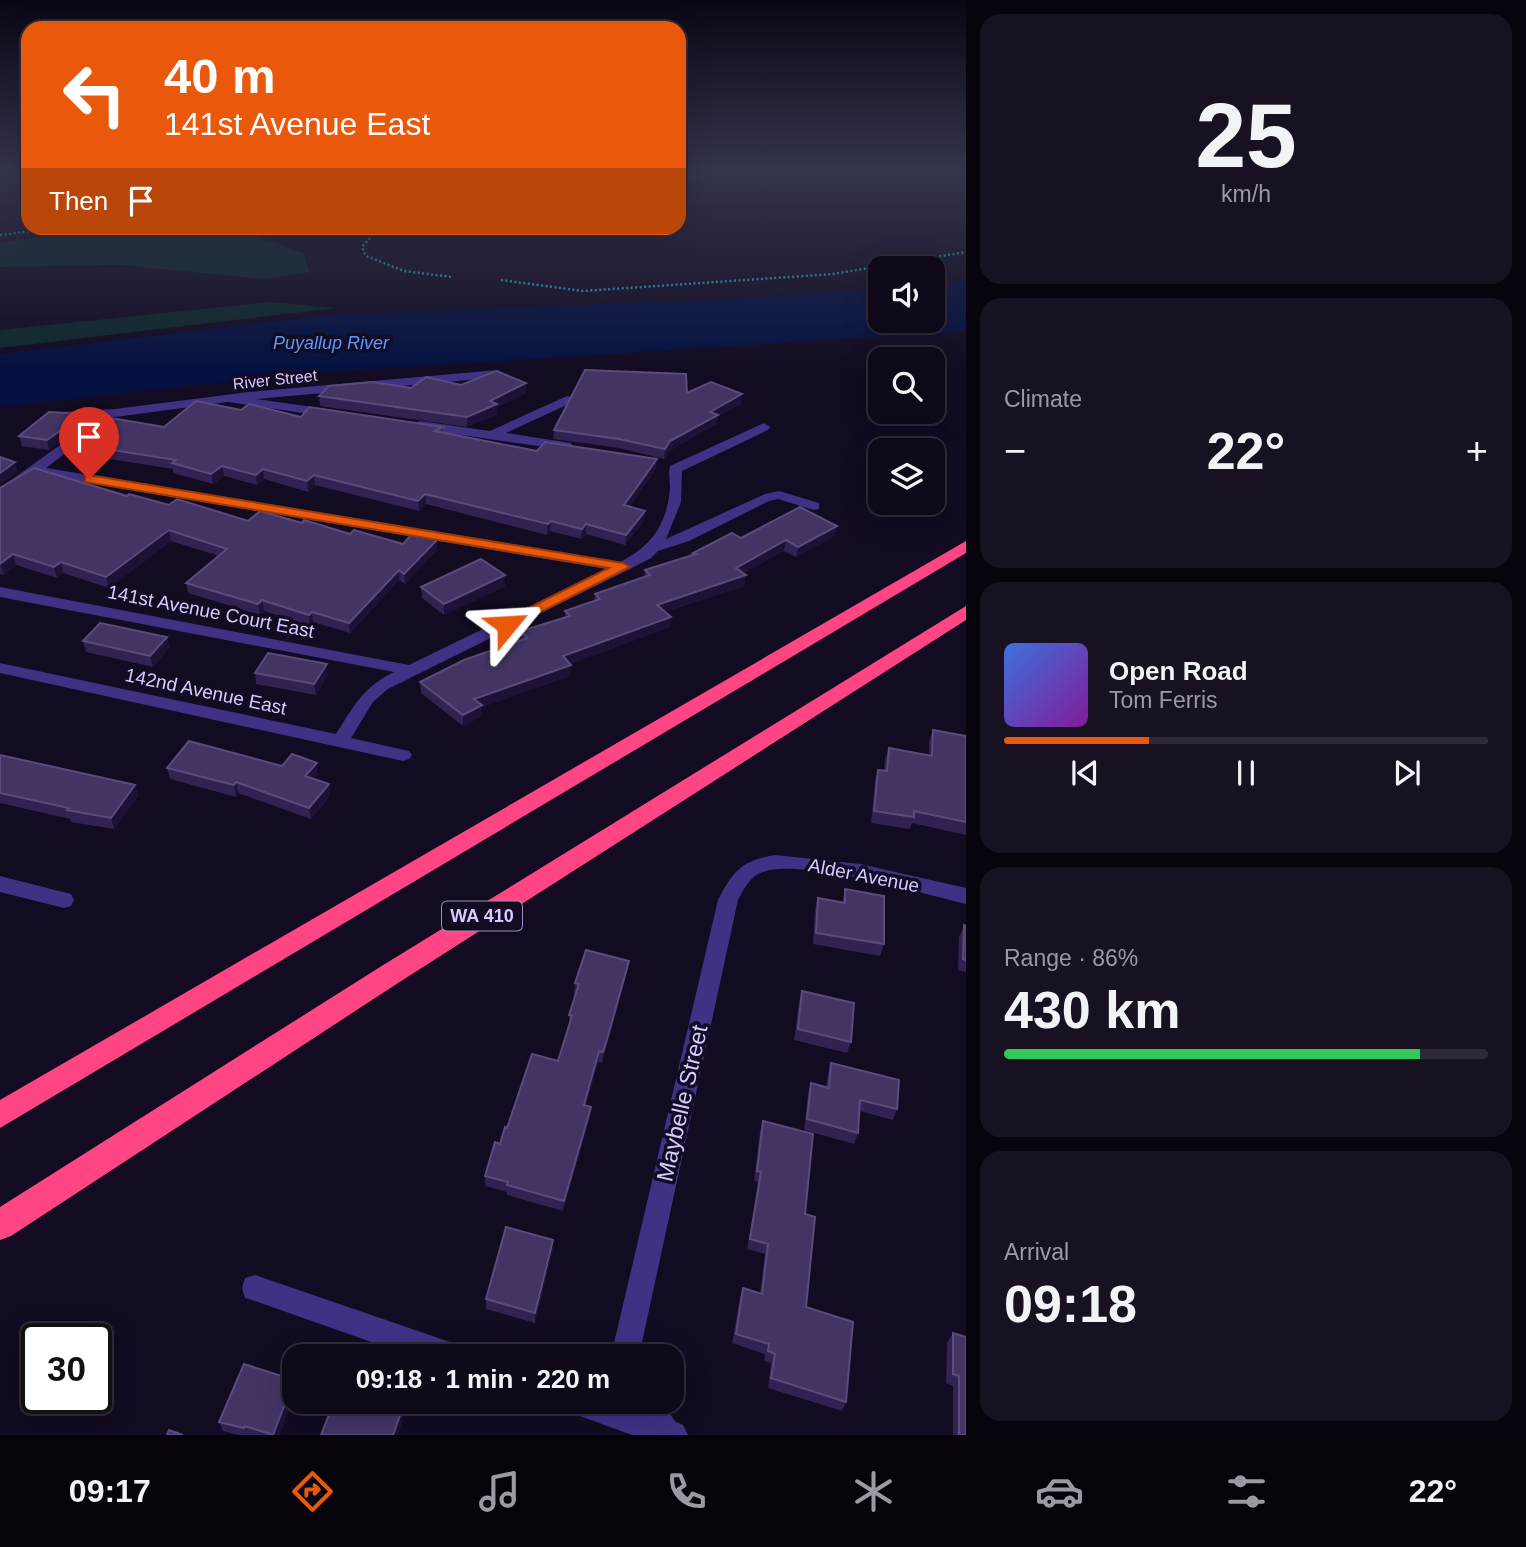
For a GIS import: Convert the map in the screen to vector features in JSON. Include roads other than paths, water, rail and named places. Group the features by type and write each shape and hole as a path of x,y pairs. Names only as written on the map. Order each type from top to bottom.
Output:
{"highway":[{"path":"0,1115 966,546"},
{"name":"WA 410","path":"0,1225 389,975 966,612"}],"street":[{"name":"River Street","path":"54,416 115,413 229,399 498,374"},
{"path":"229,399 340,414"},
{"path":"492,435 567,400"},
{"path":"0,494 115,413"},
{"path":"409,424 580,449"},
{"path":"656,547 678,489 670,466 764,427"},
{"path":"34,470 623,567"},
{"path":"340,742 367,698 382,685 623,567 656,547 684,538 765,498 779,495 814,506"},
{"name":"141st Avenue Court East","path":"0,592 414,671"},
{"name":"142nd Avenue East","path":"0,668 403,755"},
{"name":"Alder Avenue","path":"761,863 812,864 966,896"},
{"name":"Maybelle Street","path":"628,1344 729,900 741,874 761,863"},
{"path":"0,884 64,900"},
{"path":"255,1288 416,1344"},
{"path":"613,1414 669,1434"},
{"path":"652,1414 669,1434"}],"water":[{"name":"Puyallup River","path":"966,281 966,331 945,332 945,284"},
{"name":"Puyallup River","path":"868,290 868,333 935,333 297,374 0,407 0,354 329,315 752,298"}]}
